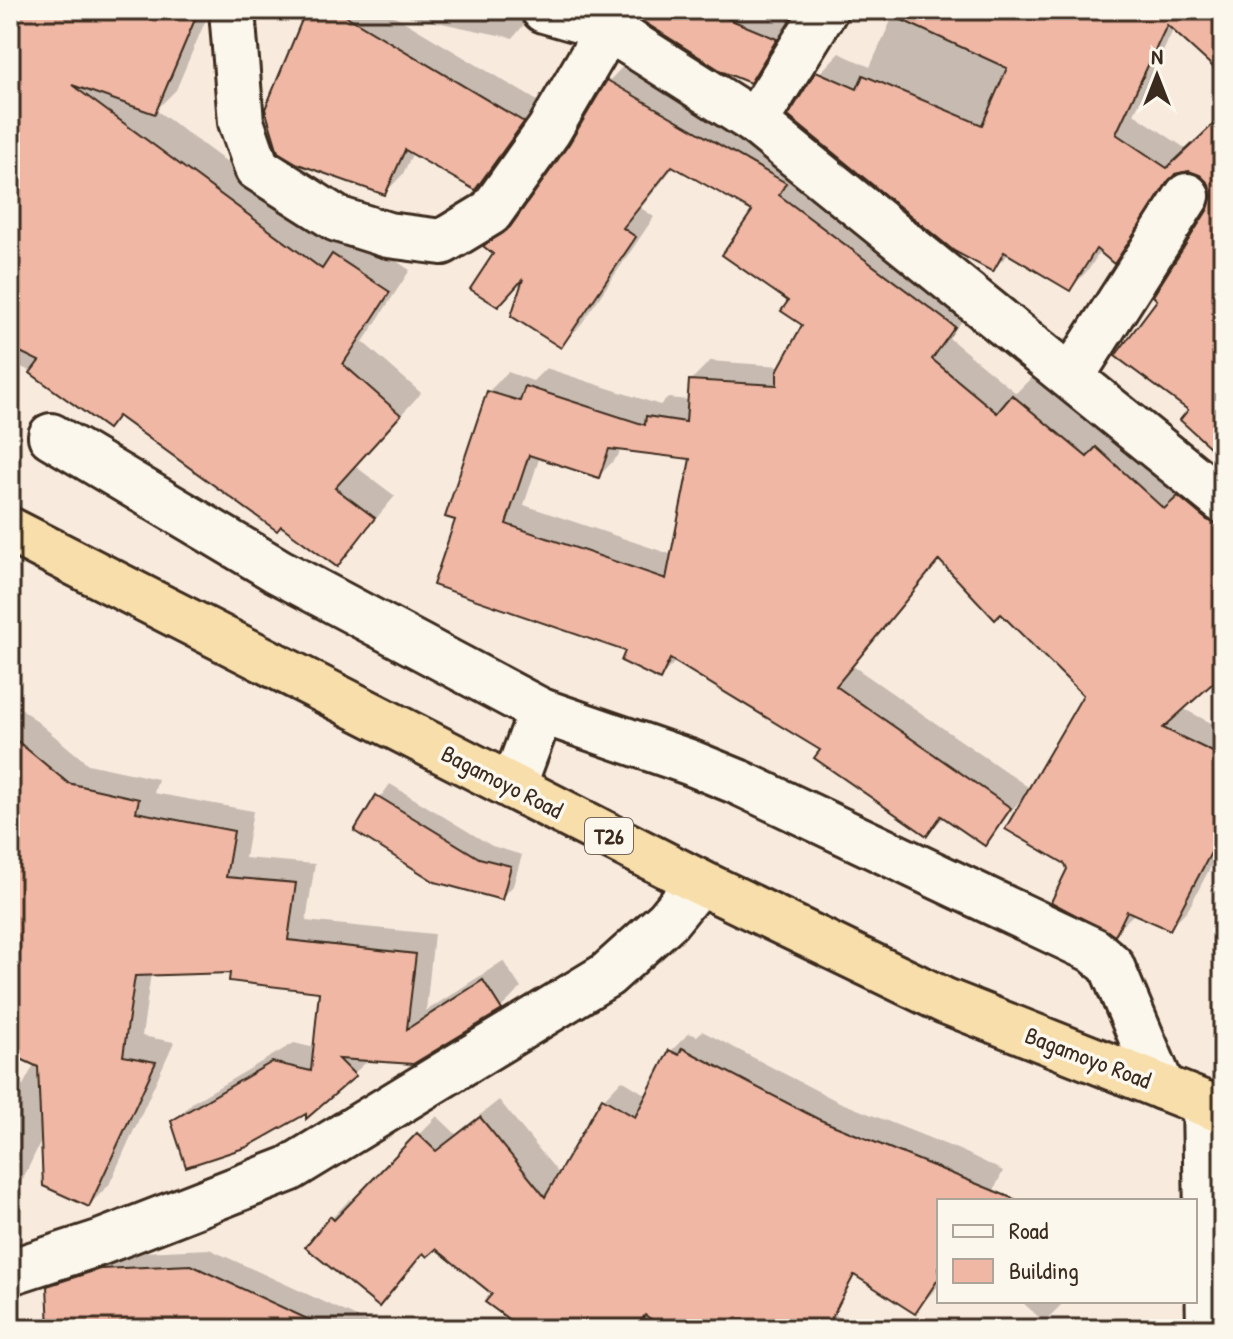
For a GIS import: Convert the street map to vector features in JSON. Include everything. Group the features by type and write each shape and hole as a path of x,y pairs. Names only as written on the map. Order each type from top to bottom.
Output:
{"highway":[{"name":"Bagamoyo Road","path":"10,530 699,882 945,1001 1214,1108"}],"street":[{"path":"232,10 241,122 257,168 337,219 388,235 442,242 490,213 549,130 613,19"},
{"path":"544,10 613,19 755,122 1223,501"},
{"path":"755,122 825,10"},
{"path":"1072,376 1187,196"},
{"path":"51,436 278,571 541,711 726,777 1093,950 1111,965 1162,1087"},
{"path":"513,787 541,711"},
{"path":"10,1272 99,1243 289,1169 607,975 668,920 699,882"},
{"path":"1209,1329 1214,1108"}],"building":[{"path":"10,10 199,10 155,114 72,85 322,269 332,254 390,292 343,364 401,415 335,488 375,518 337,567 281,526 277,531 118,416 108,429 30,373 39,361 10,347"},
{"path":"306,10 336,10 524,122 475,190 405,150 385,195 298,164 278,152 265,109"},
{"path":"644,10 707,10 777,39 750,83 723,72 641,20"},
{"path":"880,10 1223,10 1223,76 1167,25 1116,134 1167,168 1223,115 1223,469 1215,462 1221,457 1180,420 1188,410 1115,356 1157,300 1153,296 1208,209 1212,196 1209,184 1200,175 1189,171 1175,174 1114,264 1096,249 1070,291 1004,252 993,272 954,251 788,116 816,71 857,89 863,75 982,125 1007,68"},
{"path":"607,80 786,183 779,195 955,327 932,359 997,413 1012,395 1087,457 1096,447 1164,509 1178,496 1207,520 1223,525 1223,674 1163,728 1223,757 1223,830 1170,930 1127,911 1115,936 1051,902 1067,869 1065,864 1005,829 1083,695 1001,614 995,620 939,560 836,686 1011,808 985,846 941,816 927,836 814,758 820,750 670,659 660,680 621,661 625,651 433,585 455,520 445,517 487,391 520,401 525,386 645,425 646,416 686,422 689,380 777,385 777,371 802,325 781,311 788,301 722,255 752,211 672,166 623,228 636,237 561,348 511,316 523,279 498,307 470,289 493,254 483,246 510,227 569,144","holes":["609,449 690,459 666,579 506,524 529,455 599,478"]},
{"path":"10,735 68,783 139,799 136,812 234,831 226,877 296,883 288,940 416,954 407,1029 483,980 502,1010 413,1064 339,1059 356,1076 306,1119 306,1114 247,1147 186,1167 171,1121 272,1062 311,1071 319,992 229,981 230,973 135,976 123,1056 156,1062 89,1207 43,1186 38,1067 10,1054"},
{"path":"376,795 479,858 511,866 502,900 435,882 354,831"},
{"path":"682,1048 818,1119 1014,1199 937,1199 937,1281 915,1314 854,1275 826,1329 666,1329 645,1315 635,1329 522,1329 485,1302 492,1294 436,1249 427,1257 423,1253 379,1307 305,1247 330,1216 334,1220 417,1133 436,1151 480,1117 545,1197 602,1098 635,1117 669,1050 679,1055"},
{"path":"191,1265 329,1329 49,1329 47,1286 100,1269"}]}
